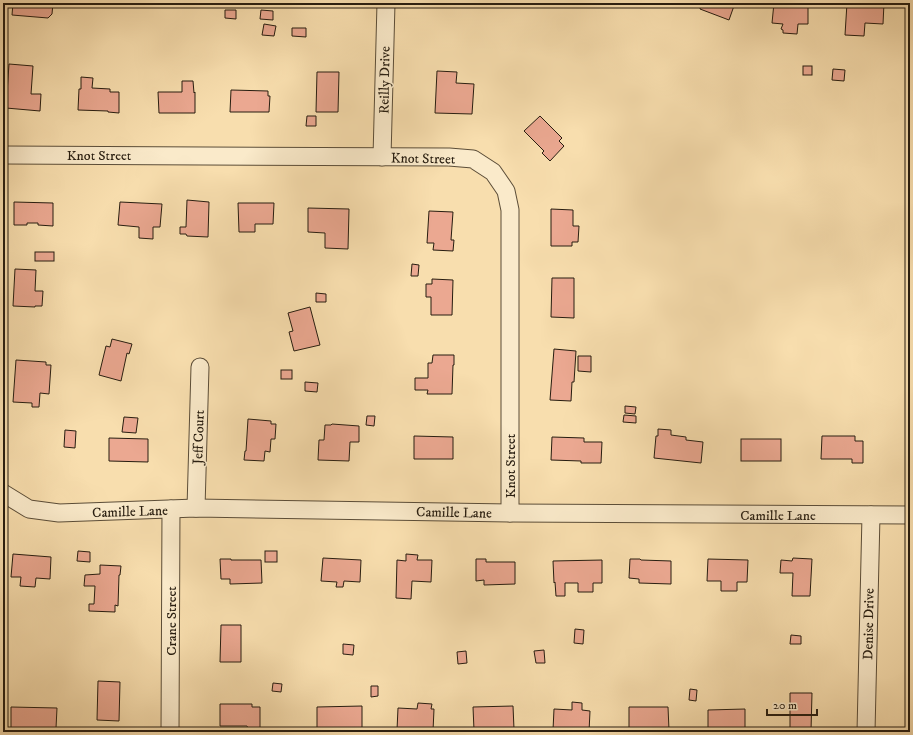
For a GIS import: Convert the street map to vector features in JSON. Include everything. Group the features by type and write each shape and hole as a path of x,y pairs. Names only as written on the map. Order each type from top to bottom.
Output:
{"street":[{"name":"Reilly Drive","path":"382,157 386,3"},
{"name":"Knot Street","path":"3,155 449,157 473,160 493,172 506,191 510,210 510,513"},
{"name":"Jeff Court","path":"196,508 200,367"},
{"name":"Camille Lane","path":"3,493 30,509 59,513 196,508 510,513 910,515"},
{"name":"Crane Street","path":"170,510 170,732"},
{"name":"Denise Drive","path":"866,732 871,515"}],"building":[{"path":"13,3 53,3 52,14 48,18 12,15"},
{"path":"698,3 735,3 729,20 700,9 701,4"},
{"path":"774,3 808,3 808,24 798,24 797,34 783,33 783,30 781,29 783,24 772,23"},
{"path":"847,3 884,3 883,24 865,23 864,36 845,35"},
{"path":"225,10 236,10 236,19 225,18"},
{"path":"261,10 273,11 273,20 260,19"},
{"path":"264,24 276,26 274,36 262,35"},
{"path":"292,28 306,28 306,37 292,36"},
{"path":"9,64 33,66 31,94 41,94 40,111 6,108"},
{"path":"803,66 812,66 812,75 803,75"},
{"path":"833,69 845,70 844,81 832,80"},
{"path":"437,71 457,72 456,83 474,84 472,114 435,113"},
{"path":"317,72 339,72 338,112 316,112"},
{"path":"81,77 93,78 92,88 110,89 110,92 119,92 119,113 78,110"},
{"path":"182,81 193,81 194,93 195,92 195,113 159,113 158,92 182,92"},
{"path":"231,90 268,91 268,96 270,96 269,112 230,112"},
{"path":"307,116 316,116 316,126 306,126"},
{"path":"540,116 562,138 559,141 564,146 550,161 542,153 544,151 524,131"},
{"path":"187,200 209,202 208,237 187,236 186,234 180,234 180,227 186,227"},
{"path":"14,202 53,203 53,226 38,225 38,223 14,225"},
{"path":"120,202 162,204 160,227 153,227 153,239 139,238 139,227 118,225"},
{"path":"238,203 274,203 273,224 255,224 255,232 239,232"},
{"path":"308,208 349,209 348,249 325,248 325,233 308,232"},
{"path":"551,209 573,210 573,226 579,226 578,242 572,242 572,246 551,246"},
{"path":"429,211 453,212 451,240 454,240 453,251 433,250 434,243 427,243"},
{"path":"35,252 54,252 54,261 35,261"},
{"path":"412,264 419,265 418,276 411,276"},
{"path":"15,269 36,270 35,291 43,291 42,306 13,306"},
{"path":"552,278 574,278 574,318 551,317"},
{"path":"432,279 453,280 452,315 431,315 431,297 426,297 426,284 432,284"},
{"path":"316,293 326,294 326,302 316,302"},
{"path":"310,307 320,345 294,351 289,332 293,331 288,313"},
{"path":"112,339 132,344 129,354 127,353 121,381 99,375 106,346 110,347"},
{"path":"554,349 576,351 571,401 550,400"},
{"path":"433,355 454,355 452,394 427,394 428,390 415,390 415,378 428,378 428,363 432,363"},
{"path":"578,356 591,356 591,372 578,371"},
{"path":"16,360 46,362 46,365 51,365 49,394 40,393 39,407 32,407 32,403 13,402"},
{"path":"281,370 292,370 292,379 281,379"},
{"path":"305,382 318,383 317,392 305,391"},
{"path":"625,406 636,407 635,414 625,413"},
{"path":"624,415 636,416 636,423 623,422"},
{"path":"367,416 375,416 374,426 366,425"},
{"path":"124,417 138,418 136,433 122,432"},
{"path":"248,419 271,421 271,424 276,424 275,439 271,439 270,452 265,451 264,461 244,460"},
{"path":"332,424 359,426 359,442 350,442 349,461 318,460 319,440 324,440 325,425"},
{"path":"658,429 671,430 671,435 686,437 686,440 703,442 701,463 654,458"},
{"path":"65,430 76,431 75,448 64,447"},
{"path":"414,436 453,437 453,459 414,459"},
{"path":"822,436 855,436 855,441 863,441 863,463 852,463 852,459 821,459"},
{"path":"552,437 584,438 584,442 602,442 601,463 551,460"},
{"path":"109,438 148,439 148,462 109,461"},
{"path":"741,439 781,439 781,461 741,461"},
{"path":"907,439 910,439 910,460 906,460"},
{"path":"78,551 90,552 90,562 77,561"},
{"path":"265,551 277,551 277,562 265,562"},
{"path":"13,554 51,557 50,579 36,578 35,587 20,586 21,577 11,577"},
{"path":"406,554 418,555 417,560 432,560 431,582 412,581 411,599 396,598 397,560 406,561"},
{"path":"323,558 361,560 360,582 344,581 343,587 336,587 337,582 321,581"},
{"path":"793,558 812,559 810,596 792,596 793,573 780,573 781,560 792,561"},
{"path":"220,559 261,560 262,583 230,584 230,579 221,579"},
{"path":"476,559 486,559 486,562 515,562 515,584 484,585 484,580 476,581"},
{"path":"630,559 671,561 671,584 639,583 639,579 629,578"},
{"path":"708,559 748,560 747,582 737,582 737,591 721,591 721,581 707,581"},
{"path":"602,560 602,583 593,583 593,592 578,592 578,583 565,583 565,596 556,596 553,561"},
{"path":"910,560 910,598 909,598"},
{"path":"100,565 121,566 119,575 118,606 115,605 115,612 89,611 89,604 94,604 95,586 84,586 85,575 100,574"},
{"path":"221,625 241,625 241,662 220,662"},
{"path":"575,629 584,630 583,644 574,643"},
{"path":"791,635 801,636 801,644 790,644"},
{"path":"343,644 354,645 353,655 343,654"},
{"path":"544,650 545,663 536,663 534,651"},
{"path":"466,651 467,663 458,664 457,652"},
{"path":"98,681 120,682 119,721 97,720"},
{"path":"273,683 282,684 281,692 272,691"},
{"path":"371,686 378,686 378,696 371,697"},
{"path":"690,689 697,690 696,701 689,700"},
{"path":"790,693 812,693 811,731 790,730"},
{"path":"572,702 582,703 582,710 590,711 589,732 553,730 554,709 572,710"},
{"path":"418,703 432,704 431,709 434,709 433,731 397,730 398,708 417,709"},
{"path":"220,704 252,704 252,707 260,707 260,728 248,728 247,726 220,726"},
{"path":"362,706 362,729 317,729 317,707"},
{"path":"513,706 514,729 474,730 473,707"},
{"path":"11,707 57,708 56,728 11,728"},
{"path":"629,707 668,707 669,730 629,730"},
{"path":"745,709 745,731 708,731 708,710"}]}
